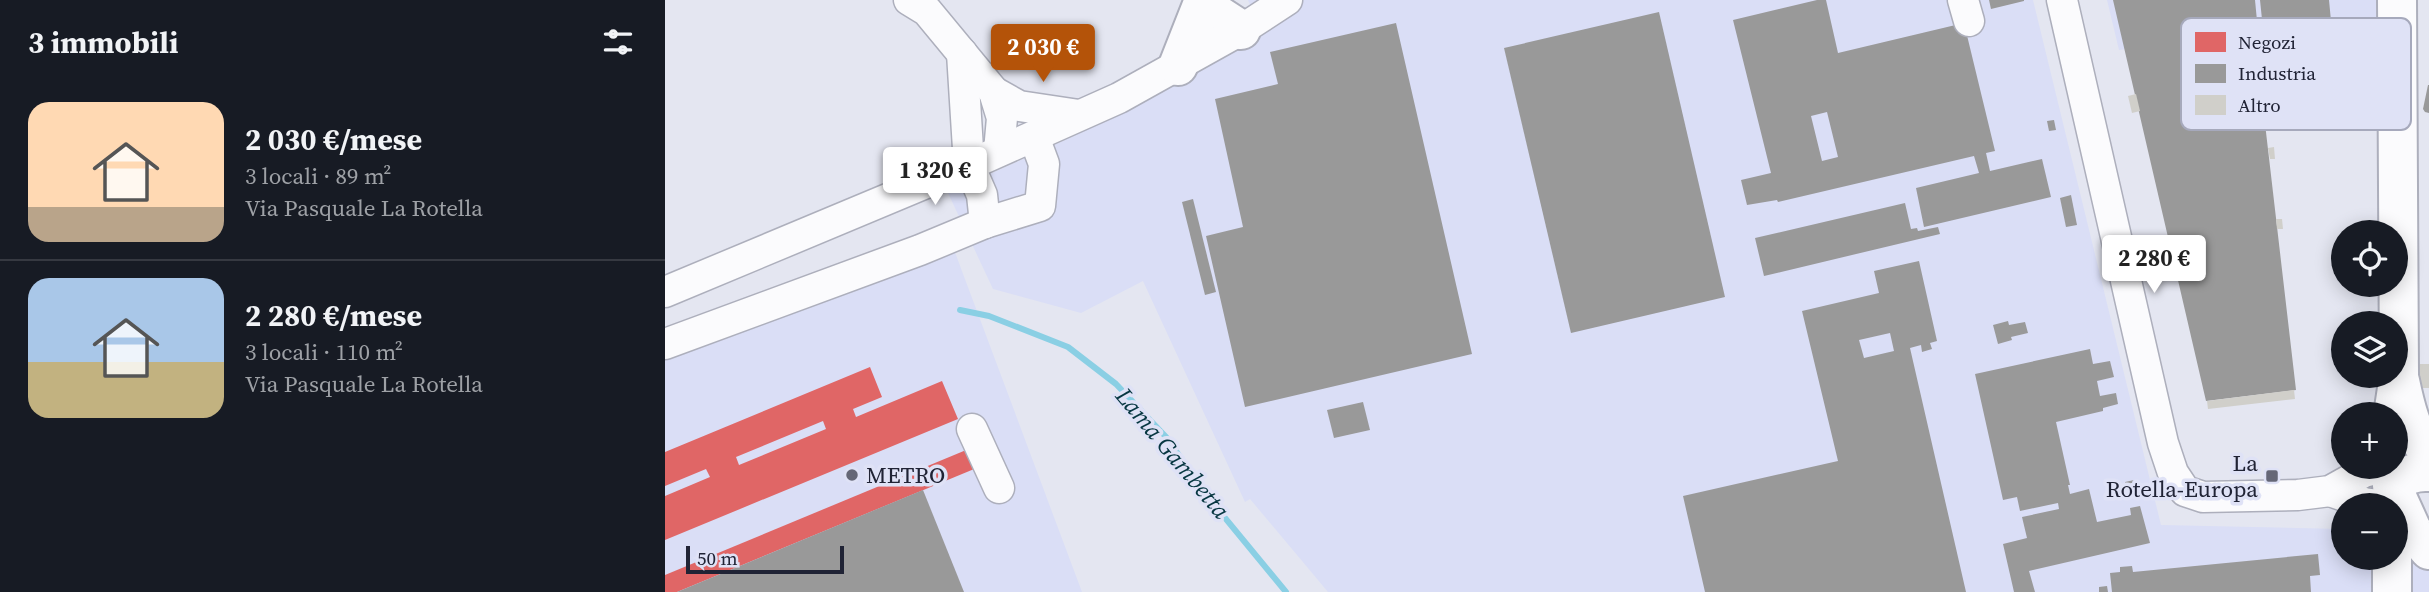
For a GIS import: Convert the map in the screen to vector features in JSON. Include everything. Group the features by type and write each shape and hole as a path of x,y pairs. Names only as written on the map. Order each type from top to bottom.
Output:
{"main road":[{"path":"1206,0 1212,11 1238,15"},
{"path":"1178,66 1206,0"},
{"path":"2397,0 2397,18"},
{"path":"2398,130 2399,311"},
{"path":"2402,388 2407,413 2423,446 2429,452"},
{"path":"2429,472 2405,476 2390,486 2412,530 2429,550"},
{"path":"2392,570 2392,592"}],"street":[{"path":"909,0 927,11 994,92 1019,106 1079,115"},
{"path":"665,292 969,165 1118,98 1178,66 1238,15 1287,0"},
{"path":"2062,0 2162,443 2173,473 2185,491 2203,497 2298,495 2330,491 2364,472 2390,486"},
{"path":"962,53 969,165 982,195 985,223"},
{"path":"994,92 1002,118 999,151"},
{"path":"665,344 920,250 985,223 1040,206 1044,164 1034,137"},
{"path":"972,429 999,488"}],"shaded area":[{"path":"1248,0 2033,0 2161,525 2331,529 2331,570 2408,570 2408,548 2429,530 2429,592 1328,592 1250,499 1245,502 1143,281 1081,313 993,289 948,193 1074,136 1262,32"},
{"path":"2107,0 2377,0 2377,18 2181,18 2181,43 2119,50"},
{"name":"METRO","path":"950,239 1082,592 665,592 665,357"}],"building: Negozi":[{"path":"870,367 882,397 853,409 856,417 942,381 958,419 665,540 665,496 710,477 706,469 665,486 665,452","holes":["823,421 826,429 739,465 736,457"]},
{"path":"971,448 979,467 677,592 665,592 665,575"}],"building: Industria":[{"path":"1826,0 1838,53 1964,23 1995,151 1986,153 1990,171 2042,159 2051,197 1924,227 1916,188 1979,173 1974,156 1778,202 1747,205 1741,180 1771,173 1733,20","holes":["1827,112 1838,157 1822,161 1811,116"]},
{"path":"1989,0 2024,0 2024,1 1991,9"},
{"path":"2113,0 2255,0 2257,18 2181,18 2181,130 2266,130 2296,390 2206,401"},
{"path":"2260,0 2329,0 2331,18 2262,18"},
{"path":"1659,12 1725,297 1571,333 1504,48"},
{"path":"1396,23 1472,354 1245,407 1206,236 1243,227 1215,99 1278,84 1270,52"},
{"path":"2429,85 2429,113 2423,109"},
{"path":"2054,120 2056,130 2049,131 2047,121"},
{"path":"2071,195 2077,225 2066,227 2060,198"},
{"path":"1193,199 1216,292 1205,295 1182,202"},
{"path":"1905,203 1911,229 1917,228 1918,231 1938,227 1940,234 1764,276 1755,238"},
{"path":"1919,261 1937,341 1930,343 1932,349 1922,352 1921,345 1910,348 1966,592 1705,592 1683,496 1838,461 1802,311 1879,293 1874,271","holes":["1890,333 1894,351 1864,358 1859,340"]},
{"path":"2008,321 2009,325 2025,322 2028,333 1998,344 1993,325"},
{"path":"2090,349 2093,364 2110,361 2114,377 2097,381 2100,396 2116,393 2118,404 2103,408 2103,411 2056,422 2070,494 2089,489 2097,522 2131,515 2130,508 2140,506 2150,543 2029,571 2035,592 2014,592 2003,544 2027,538 2022,517 2059,509 2058,503 2020,511 2017,497 2003,500 1975,374"},
{"path":"1363,402 1370,430 1334,438 1327,410"},
{"path":"2134,480 2135,486 2126,488 2125,482"},
{"path":"923,490 964,592 677,592"},
{"path":"2318,554 2320,575 2310,576 2311,592 2112,592 2110,573 2120,572 2120,567 2132,566 2133,572"},
{"path":"2107,586 2108,592 2099,592 2099,587"}],"building: Altro":[{"path":"2136,94 2140,111 2132,113 2128,96"},
{"path":"2274,147 2275,159 2270,159 2268,148"},
{"path":"2276,219 2282,219 2283,229 2277,229"},
{"path":"2419,364 2429,364 2429,388 2419,388"},
{"path":"2294,390 2295,399 2208,409 2207,401"}],"waterway":[{"name":"Lama Gambetta","path":"960,310 989,316 1068,347 1116,384 1167,438 1207,496 1286,592"}],"place":[{"name":"METRO","path":"852,475"},
{"name":"La Rotella-Europa","path":"2272,476"}]}
